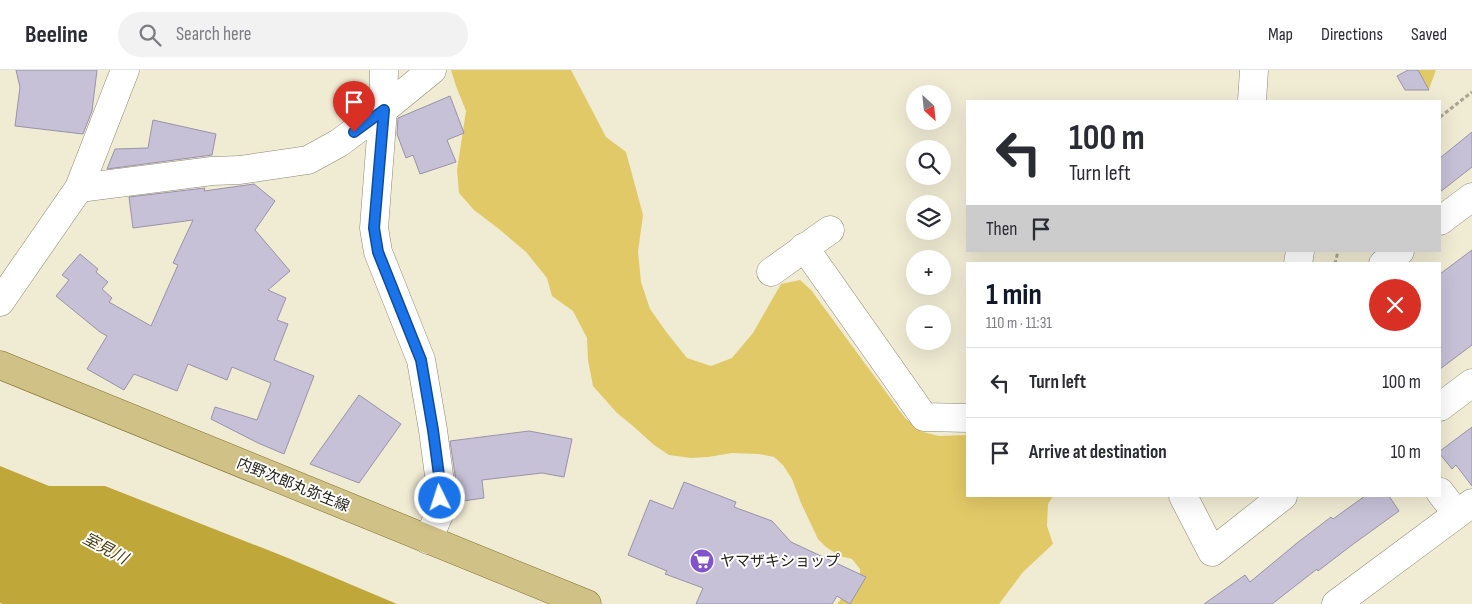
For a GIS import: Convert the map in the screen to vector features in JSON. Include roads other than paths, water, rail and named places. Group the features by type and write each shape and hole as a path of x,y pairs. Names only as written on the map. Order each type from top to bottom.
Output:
{"main road":[{"name":"内野次郎丸弥生線","path":"0,365 587,604"}],"street":[{"path":"0,302 80,188 125,70"},
{"path":"384,70 384,110 374,228 378,252 421,360 440,483 440,512 428,540"},
{"path":"80,188 212,171 240,170 308,160 339,143 384,110 432,70"},
{"path":"1252,100 1254,70"},
{"path":"1441,220 1472,197"},
{"path":"770,272 830,230"},
{"path":"804,247 924,417 966,418"},
{"path":"1386,262 1399,252"},
{"path":"1441,406 1472,383"},
{"path":"1350,600 1464,509 1441,493"},
{"path":"1183,497 1212,552 1283,497"}],"water":[{"name":"室見川","path":"0,466 49,486 105,486 288,558 397,604 0,603"}],"place":[{"name":"ヤマザキショップ","path":"702,561"}]}
